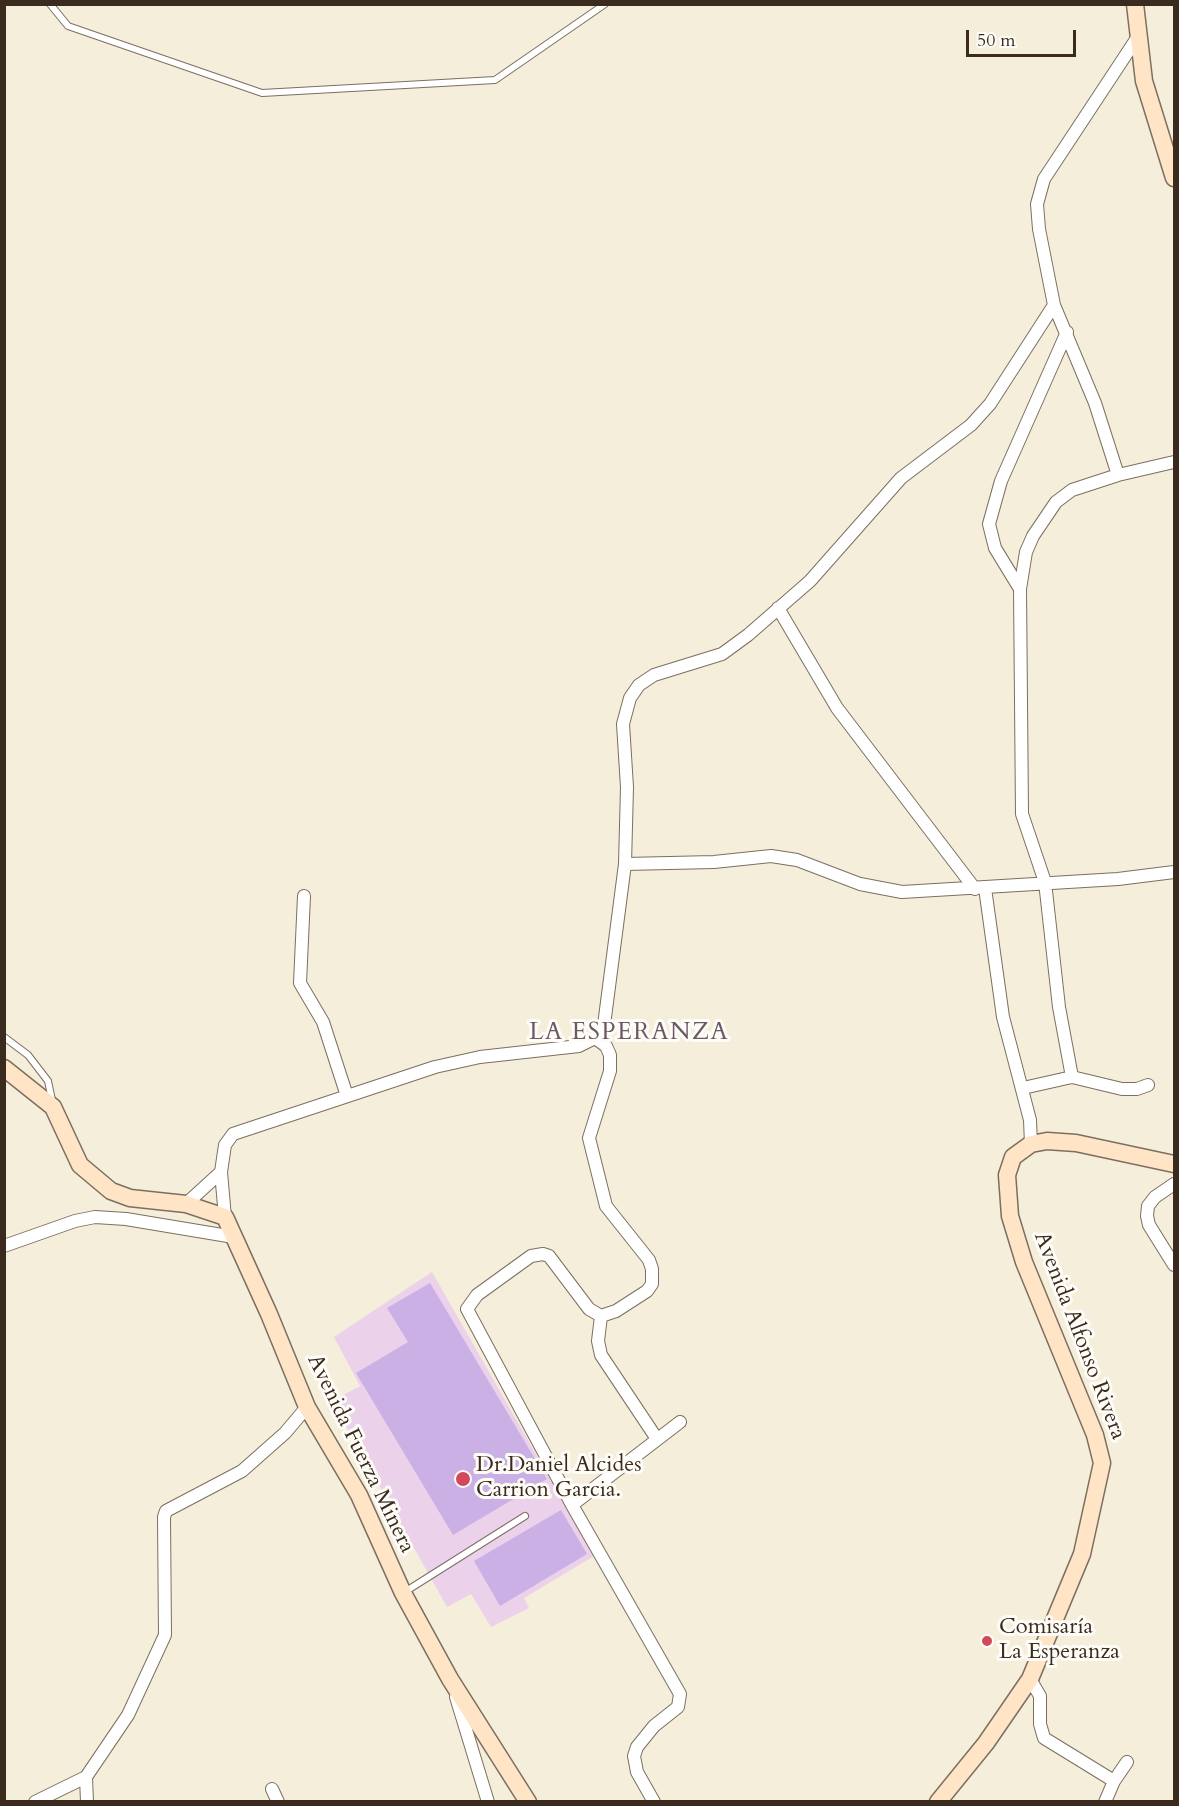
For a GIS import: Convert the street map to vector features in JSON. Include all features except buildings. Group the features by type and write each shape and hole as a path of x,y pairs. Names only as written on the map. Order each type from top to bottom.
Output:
{"street":[{"path":"1135,4 1137,38 1144,81 1169,145 1174,178"},
{"path":"1118,475 1095,403 1054,305 1039,229 1037,204 1044,179 1137,38"},
{"path":"4,1068 53,1107 80,1165 111,1191 130,1198 186,1204 225,1217 221,1172 225,1145 232,1134 435,1067 480,1057 579,1046 595,1038 604,1025 625,864 627,787 623,724 630,698 639,684 654,675 722,654 810,581 901,478 971,424 990,404 1054,305"},
{"path":"1020,589 995,548 988,524 1001,481 1067,332"},
{"path":"1072,1077 1059,1007 1045,882 1022,814 1020,589 1026,552 1033,536 1056,502 1072,490 1118,475 1174,462"},
{"path":"778,608 837,708 980,888 1003,1017 1030,1120 1031,1144 1047,1141 1076,1143 1174,1164"},
{"path":"625,864 714,862 771,856 797,860 860,884 902,892 1174,872"},
{"path":"303,896 300,983 323,1022 347,1096"},
{"path":"595,1038 606,1046 610,1055 610,1071 589,1138 606,1206 649,1260 653,1277 647,1292 616,1311 601,1316 589,1309 549,1256 543,1254 531,1256 477,1295 467,1308 573,1505 680,1694 678,1707 654,1726 637,1747 634,1755 637,1772 654,1802"},
{"path":"1023,1088 1072,1077 1122,1089 1137,1089 1148,1085"},
{"name":"Avenida Alfonso Rivera","path":"938,1802 986,1743 1030,1679 1082,1554 1102,1463 1095,1435 1024,1262 1010,1216 1007,1175 1013,1157 1031,1144"},
{"path":"186,1204 221,1172"},
{"path":"1174,1184 1155,1197 1148,1206 1147,1216 1149,1225 1174,1265"},
{"path":"4,1246 75,1221 95,1217 126,1219 234,1238"},
{"name":"Avenida Fuerza Minera","path":"225,1217 269,1314 307,1407 359,1495 403,1593 450,1679 528,1802"},
{"path":"601,1316 598,1341 601,1355 657,1439"},
{"path":"35,1802 86,1777 128,1715 165,1635 164,1517 166,1512 242,1472 285,1433 307,1407"},
{"path":"573,1505 680,1422"},
{"path":"450,1679 488,1802"},
{"path":"1030,1679 1040,1696 1040,1724 1044,1738 1114,1781"},
{"path":"1106,1802 1114,1781 1127,1762"},
{"path":"86,1777 87,1802"},
{"path":"272,1789 278,1802"}],"lane":[{"path":"50,4 68,26 262,93 495,80 605,4"},
{"path":"4,1037 28,1055 48,1081 53,1107"},
{"path":"403,1593 525,1516"}],"shaded area":[{"name":"Dr.Daniel Alcides Carrion Garcia.","path":"432,1272 594,1556 524,1598 529,1608 491,1627 471,1594 447,1607 332,1401 360,1386 334,1337"}],"place":[{"name":"Dr.Daniel Alcides Carrion Garcia.","path":"463,1479"},
{"name":"Comisaría La Esperanza","path":"987,1641"}],"district":[{"name":"LA ESPERANZA","path":"629,1033"}]}
